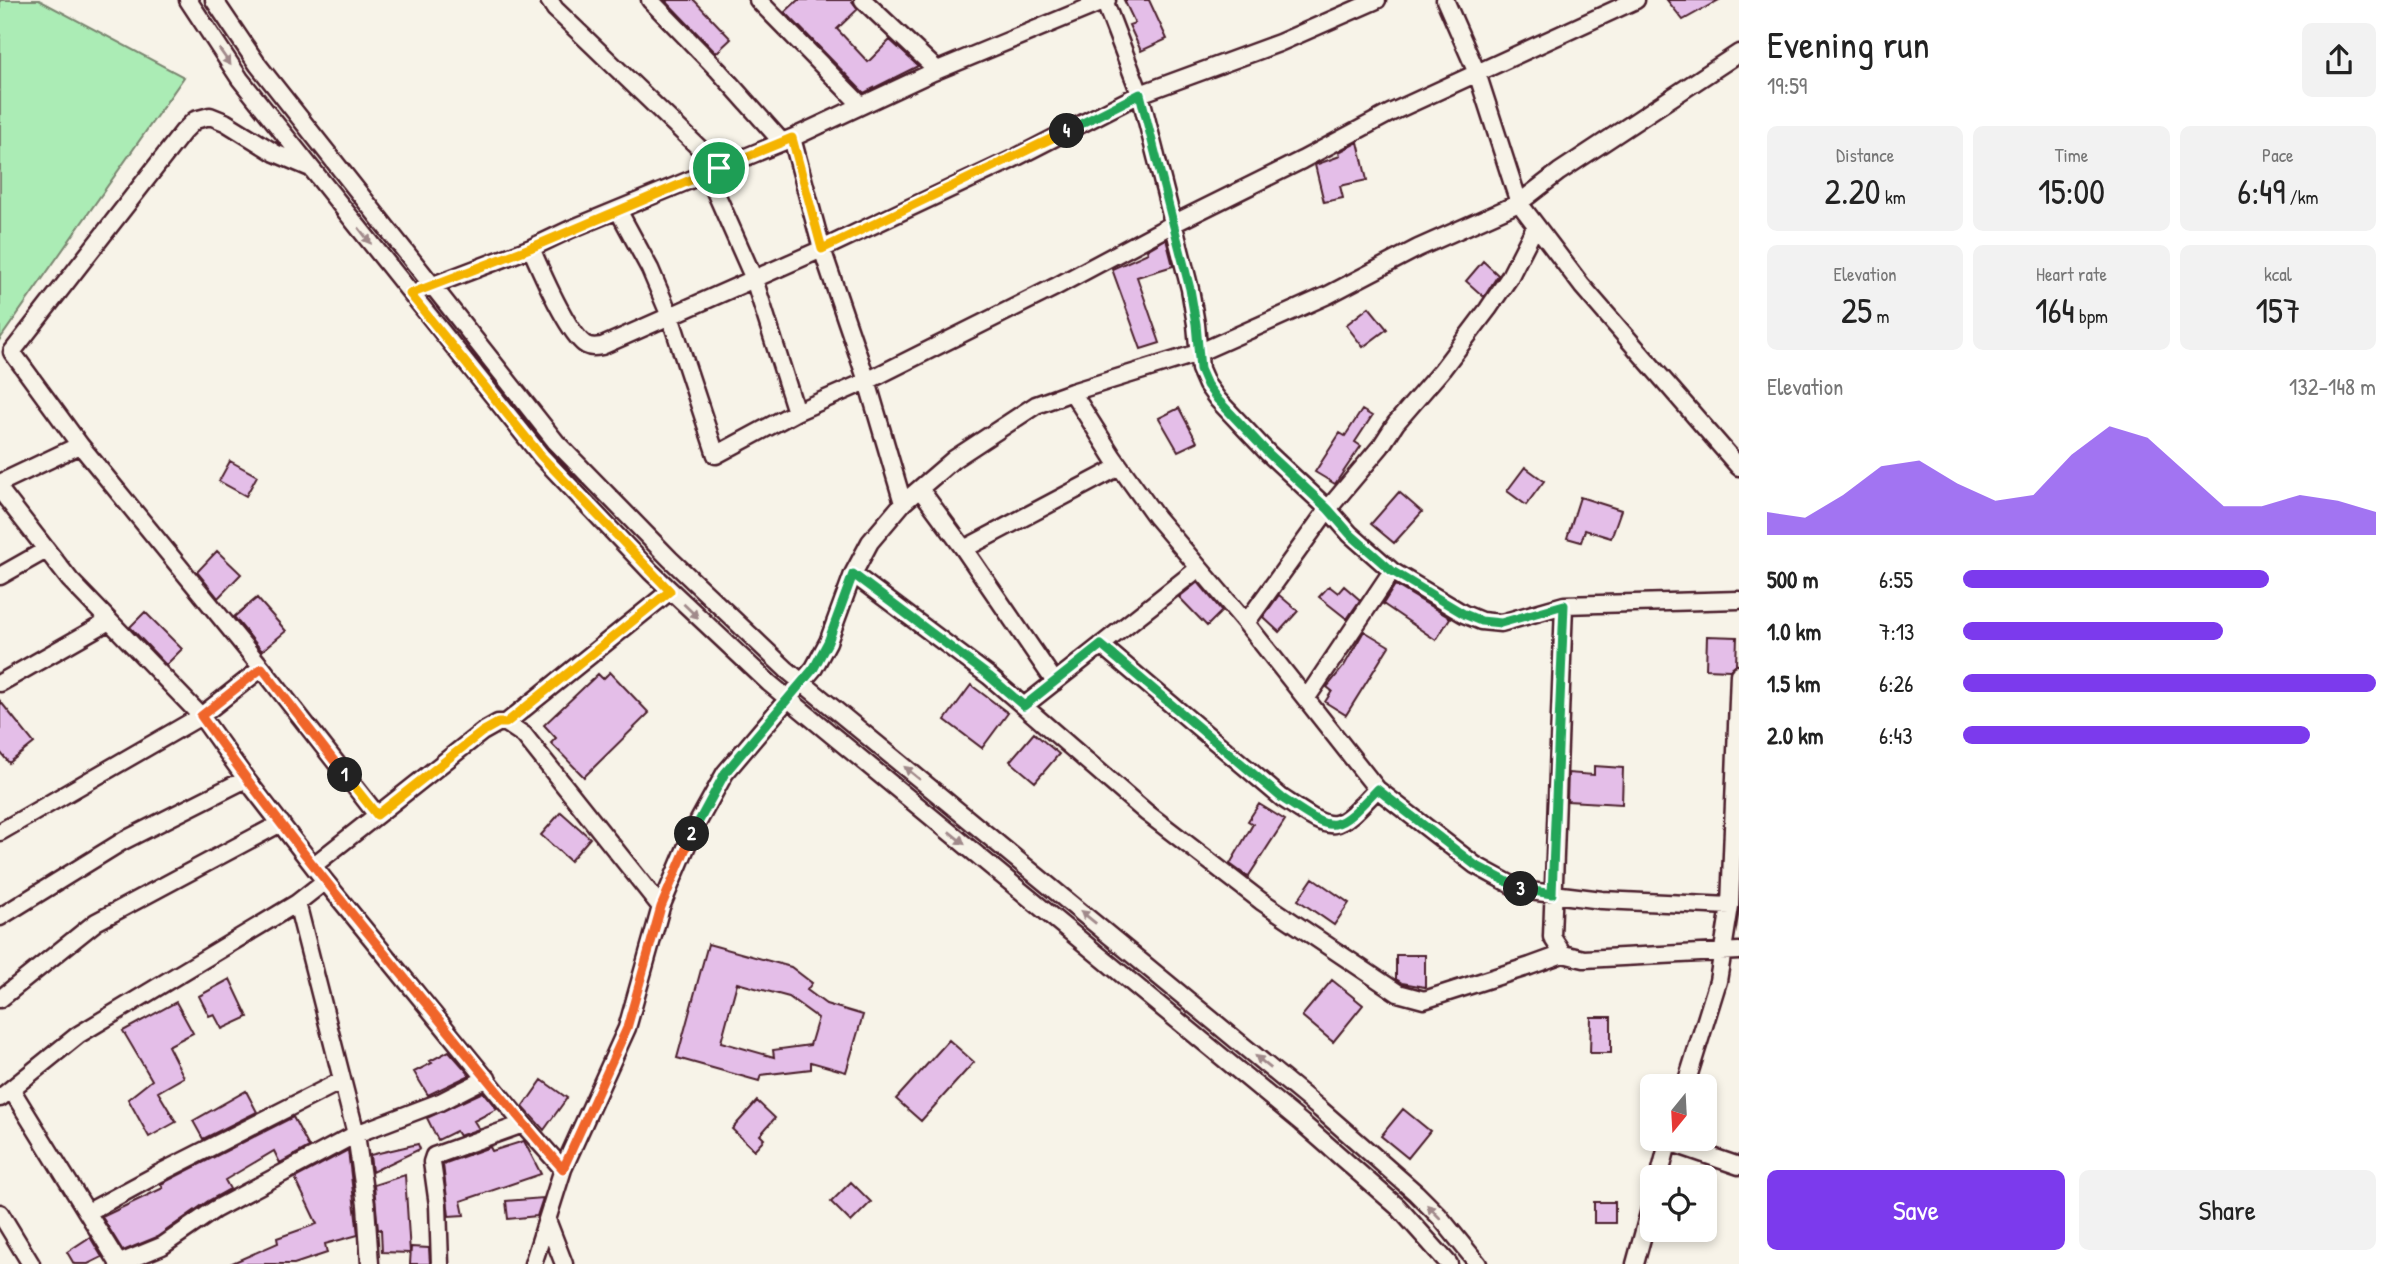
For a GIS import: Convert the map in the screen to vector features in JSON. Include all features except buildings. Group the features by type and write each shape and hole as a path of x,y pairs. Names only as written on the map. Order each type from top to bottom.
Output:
{"street":[{"path":"188,0 240,79 541,456 670,591 788,699 1302,1122 1398,1206 1449,1264"},
{"path":"214,0 258,65 556,442 670,559 802,682 1320,1109 1416,1193 1446,1224 1478,1264"},
{"path":"550,0 555,9 634,83 713,170 754,279 796,412"},
{"path":"650,0 787,140 867,381 902,503"},
{"path":"758,0 861,105"},
{"path":"863,0 937,70"},
{"path":"410,294 530,248 787,140 937,70 1106,0 1140,94 1192,301 1200,369 1207,385 1268,453 1328,509 1350,534 1392,571 1464,614 1481,621 1501,623 1564,605 1739,600"},
{"path":"530,248 559,305 583,343 602,346 822,249 1011,160 1140,94 1279,43 1377,0"},
{"path":"1445,0 1477,73 1519,203 1535,227 1631,345 1739,467"},
{"path":"618,210 650,269 670,316 716,455 796,412 867,381 1055,287 1390,113 1636,0"},
{"path":"533,1264 563,1169 627,1028 661,907 693,831 725,773 814,668 828,642 853,574 870,541 902,503 954,459 1036,405 1198,353 1328,295 1418,248 1519,203 1559,172 1739,53"},
{"path":"310,168 275,153 225,122 210,116 195,120 12,352 80,446 262,668 377,815"},
{"path":"1246,623 1328,509 1488,309 1510,278 1535,227"},
{"path":"1072,392 1119,467 1156,517 1246,623 1377,789 1475,865 1521,890 1602,900 1730,906"},
{"path":"0,483 80,446"},
{"path":"964,549 1119,467"},
{"path":"920,489 1055,682"},
{"path":"0,490 70,580 201,716 325,881 523,1124 563,1169"},
{"path":"0,576 46,550"},
{"path":"1024,706 1199,568"},
{"path":"1306,699 1392,571"},
{"path":"853,574 989,676 1147,813 1261,901 1398,993 1424,1000 1563,954 1596,959 1739,951"},
{"path":"506,723 670,591"},
{"path":"1563,954 1552,937 1552,894 1564,605"},
{"path":"0,683 109,621"},
{"path":"1101,645 1282,798 1314,819 1331,825 1340,824 1348,820 1377,789"},
{"path":"0,832 201,716 262,668"},
{"path":"1689,1074 1717,981 1730,906 1739,674"},
{"path":"314,865 482,732 498,723 506,723 524,735 661,907"},
{"path":"0,916 123,841 246,779"},
{"path":"0,999 96,922 281,823"},
{"path":"325,881 297,904 78,1035 5,1094 88,1212 119,1264 162,1246 214,1210 356,1134 440,1102 487,1078"},
{"path":"297,904 356,1134 366,1205 370,1264"},
{"path":"88,1212 341,1081"},
{"path":"440,1264 438,1205 432,1162 434,1156 523,1124"},
{"path":"1699,1152 1739,1167"},
{"path":"0,1213 31,1264"},
{"path":"547,1220 564,1264"},
{"path":"1635,1264 1641,1242"},
{"path":"162,1246 166,1264"}],"green space":[{"path":"0,0 39,0 184,77 0,339"}],"route":[{"path":"1140,94 1190,289 1200,369 1218,400 1350,534 1392,571 1464,614 1481,621 1501,623 1564,605 1552,894 1521,890 1475,865 1377,789 1348,820 1340,824 1331,825 1314,819 1282,798 1101,645 1024,706 989,676 853,574 828,642 814,668 725,773 693,831 661,907 627,1028 563,1169 523,1124 325,881 201,716 262,668 377,815 482,732 498,723 506,723 670,591 541,456 410,294 530,248 719,168 792,138 822,249 1011,160 1140,94"}]}
